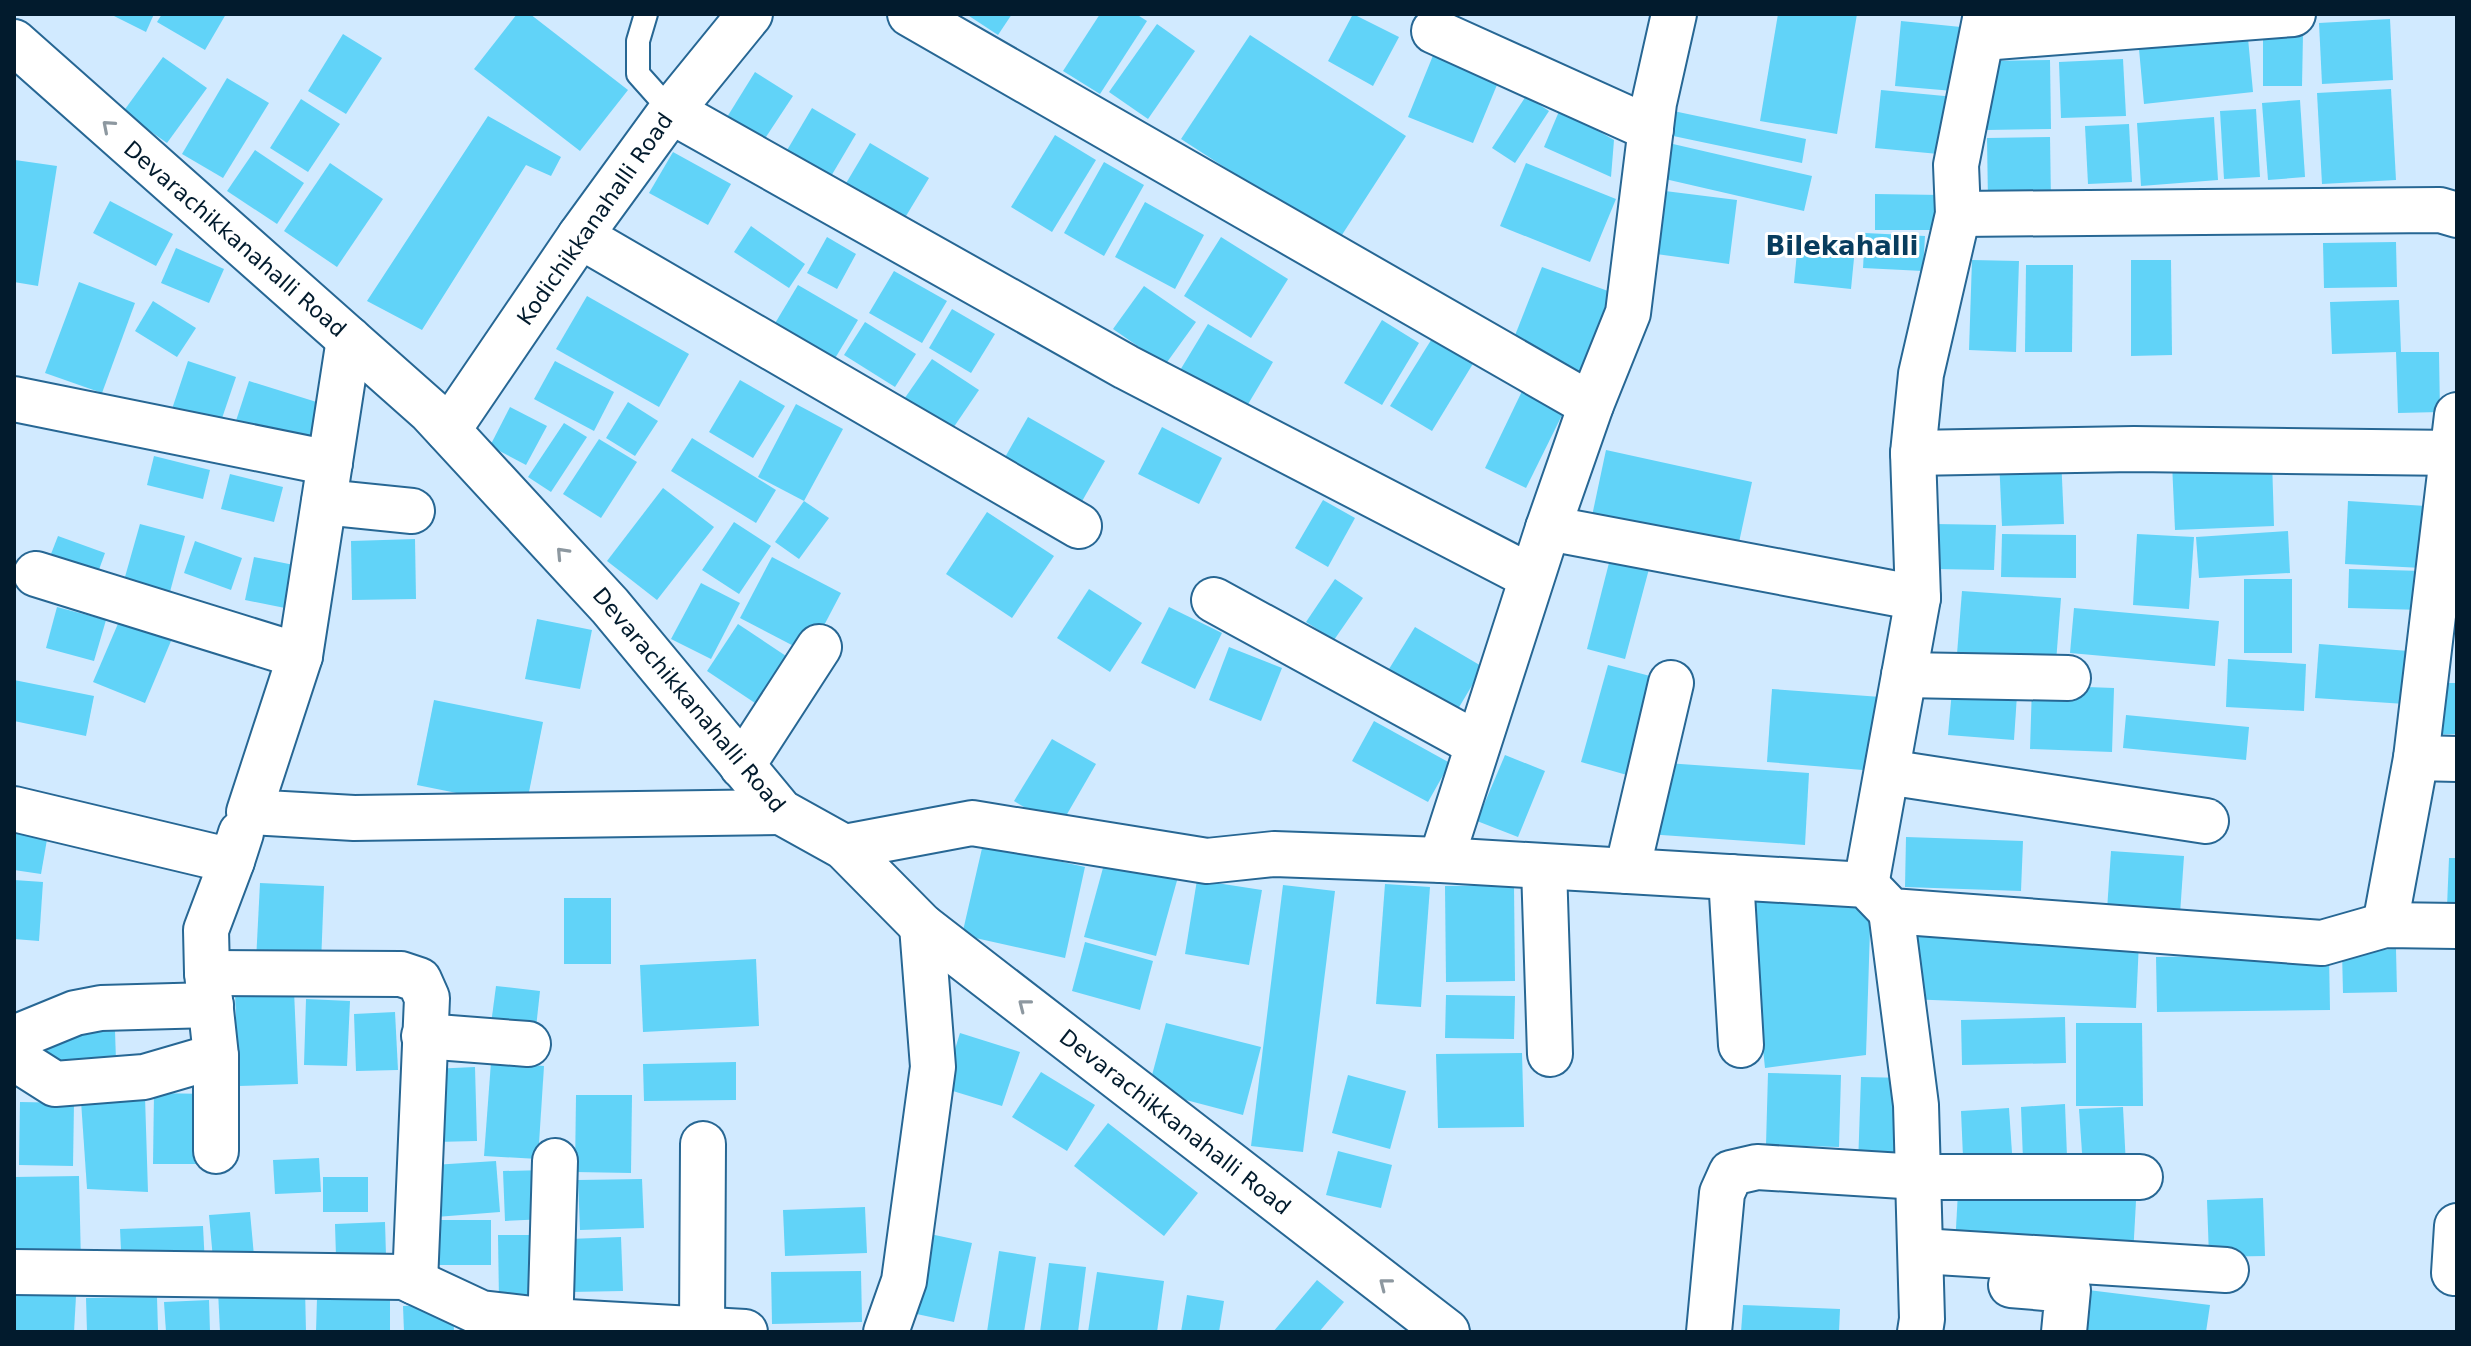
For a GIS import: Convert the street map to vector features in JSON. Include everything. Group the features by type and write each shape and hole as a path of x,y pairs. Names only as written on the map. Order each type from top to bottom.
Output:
{"street":[{"name":"Kodichikkanahalli Road","path":"448,430 580,236 671,111 750,14"},
{"path":"910,14 1591,405"},
{"path":"1441,860 1531,577 1591,405 1628,313 1654,103 1674,14"},
{"path":"1920,1332 1916,1105 1879,898 1887,772 1918,598 1913,453 1921,374 1958,214 1956,165 1984,26 2293,14"},
{"path":"1434,31 1651,129"},
{"name":"Devarachikkanahalli Road","path":"17,49 430,411 610,606 781,812 844,847 922,926 1447,1332"},
{"path":"671,111 1126,367 1531,577"},
{"path":"1958,214 2440,210 2457,215"},
{"path":"580,236 1079,526"},
{"path":"216,1151 216,1056 206,930 300,656 349,339"},
{"path":"14,399 327,482 412,511"},
{"path":"1913,453 2456,440 2437,758 2385,925"},
{"path":"1548,528 1918,598"},
{"path":"36,574 300,656"},
{"path":"1214,600 1477,744"},
{"path":"742,766 819,647"},
{"path":"1904,675 2068,678"},
{"path":"1627,871 1671,683"},
{"path":"1887,772 2206,821"},
{"path":"14,809 232,861"},
{"path":"249,812 354,818 781,812"},
{"path":"844,847 972,823 1207,861 1274,854 1441,860 1731,877 1879,898 2322,943 2385,925 2457,926"},
{"path":"1544,867 1550,1054"},
{"path":"1731,877 1741,1045"},
{"path":"886,1332 904,1281 933,1067 922,926"},
{"path":"14,1038 75,1013 209,989 401,974 419,980 427,998 415,1282"},
{"path":"424,1036 528,1044"},
{"path":"14,1058 55,1084 144,1077 216,1056"},
{"path":"702,1330 703,1144"},
{"path":"550,1327 555,1161"},
{"path":"1709,1332 1722,1193 1731,1173 1757,1167 1919,1177 2140,1177"},
{"path":"2454,1273 2457,1226"},
{"path":"1921,1264 2226,1270"},
{"path":"1921,1264 2068,1290 2064,1332"},
{"path":"14,1272 404,1277 481,1313 550,1327 745,1332"}],"lane":[{"path":"646,14 638,41 638,74 671,111"}],"building":[{"path":"110,14 154,14 146,32"},
{"path":"162,14 226,14 205,50 157,22"},
{"path":"517,14 530,14 628,90 580,151 474,69"},
{"path":"966,14 1012,14 998,35"},
{"path":"1100,14 1136,14 1147,21 1100,94 1063,71"},
{"path":"1353,14 1399,37 1373,86 1328,61"},
{"path":"1778,14 1857,14 1837,134 1760,121"},
{"path":"2390,19 2393,80 2322,84 2319,23"},
{"path":"1901,21 1971,28 1965,92 1895,86"},
{"path":"1157,24 1195,51 1148,119 1109,92"},
{"path":"343,34 382,58 346,114 308,91"},
{"path":"2263,34 2303,34 2302,86 2263,86"},
{"path":"1250,35 1406,136 1338,241 1181,139"},
{"path":"2248,38 2253,92 2144,104 2139,49"},
{"path":"1434,53 1499,80 1473,143 1408,117"},
{"path":"163,57 207,88 167,143 123,112"},
{"path":"2123,59 2126,116 2061,118 2059,62"},
{"path":"2050,60 2051,129 1986,130 1984,61"},
{"path":"755,72 793,96 760,146 724,122"},
{"path":"227,78 269,103 223,178 182,154"},
{"path":"2391,89 2396,180 2322,184 2317,93"},
{"path":"1881,90 1955,97 1949,155 1875,148"},
{"path":"1526,96 1549,111 1515,163 1492,148"},
{"path":"301,99 340,124 308,172 270,148"},
{"path":"2300,100 2305,177 2268,180 2262,103"},
{"path":"812,108 856,134 827,183 783,157"},
{"path":"1560,109 1614,140 1611,177 1544,147"},
{"path":"1664,109 1806,139 1802,163 1659,133"},
{"path":"2256,109 2260,177 2224,179 2220,111"},
{"path":"488,116 561,157 551,176 526,165 422,330 367,301"},
{"path":"2214,117 2218,180 2141,186 2137,123"},
{"path":"2129,124 2132,182 2088,184 2085,126"},
{"path":"1055,135 1096,160 1052,232 1011,207"},
{"path":"2050,137 2051,201 1988,201 1987,138"},
{"path":"870,143 929,178 903,221 845,185"},
{"path":"1673,144 1812,176 1804,211 1665,179"},
{"path":"255,150 304,183 277,224 227,191"},
{"path":"673,152 731,184 708,225 649,193"},
{"path":"15,160 57,166 38,286 14,282"},
{"path":"1104,162 1144,185 1104,256 1064,233"},
{"path":"330,163 383,199 337,267 284,231"},
{"path":"1526,163 1616,199 1590,262 1500,226"},
{"path":"1657,190 1737,200 1729,264 1649,253"},
{"path":"1875,194 1942,195 1942,230 1875,230"},
{"path":"110,201 173,234 156,266 93,233"},
{"path":"1145,202 1204,235 1175,289 1115,257"},
{"path":"751,226 805,264 789,288 734,252"},
{"path":"1865,233 1925,236 1923,271 1863,268"},
{"path":"827,237 856,254 837,289 807,273"},
{"path":"1221,237 1288,279 1251,338 1184,296"},
{"path":"1798,242 1855,248 1851,289 1794,283"},
{"path":"2396,242 2397,287 2324,288 2323,243"},
{"path":"176,248 224,269 209,303 161,283"},
{"path":"1972,260 2019,261 2016,352 1969,350"},
{"path":"2131,260 2171,260 2172,355 2131,356"},
{"path":"2026,265 2073,265 2072,352 2025,352"},
{"path":"1542,267 1619,295 1586,377 1510,348"},
{"path":"894,271 947,301 922,343 869,313"},
{"path":"79,282 135,303 102,393 45,373"},
{"path":"798,285 858,320 831,365 771,330"},
{"path":"1144,286 1196,322 1165,365 1113,329"},
{"path":"587,296 689,354 659,407 556,349"},
{"path":"2399,300 2401,352 2439,352 2440,412 2398,413 2396,352 2332,354 2330,302"},
{"path":"153,301 196,328 177,357 135,331"},
{"path":"952,309 995,334 971,373 929,348"},
{"path":"1382,320 1419,343 1382,405 1344,383"},
{"path":"865,322 916,354 895,387 844,355"},
{"path":"1208,324 1273,362 1244,411 1179,372"},
{"path":"1433,337 1474,362 1432,431 1390,406"},
{"path":"932,359 979,390 947,437 900,405"},
{"path":"188,361 236,377 217,433 169,418"},
{"path":"555,361 614,392 594,431 534,399"},
{"path":"740,380 785,406 753,458 709,432"},
{"path":"249,381 323,404 307,453 233,430"},
{"path":"1525,385 1567,405 1526,488 1485,468"},
{"path":"628,402 658,421 635,456 606,438"},
{"path":"796,404 843,429 804,501 758,477"},
{"path":"510,407 547,426 526,465 490,446"},
{"path":"1028,417 1105,461 1077,510 1000,466"},
{"path":"564,423 587,437 551,492 528,477"},
{"path":"1162,427 1222,458 1199,504 1138,474"},
{"path":"692,438 776,490 756,523 671,471"},
{"path":"599,439 637,462 601,518 563,494"},
{"path":"1606,450 1752,482 1738,547 1592,516"},
{"path":"154,456 210,470 203,499 147,485"},
{"path":"2061,456 2064,524 2002,526 1999,458"},
{"path":"2272,459 2274,526 2175,530 2172,463"},
{"path":"230,474 283,487 274,522 221,509"},
{"path":"663,488 714,527 657,600 607,561"},
{"path":"1323,500 1355,518 1328,567 1295,548"},
{"path":"804,501 829,518 799,559 775,542"},
{"path":"2348,501 2426,506 2422,568 2345,564"},
{"path":"987,512 1054,556 1012,618 946,574"},
{"path":"734,522 771,546 739,594 702,570"},
{"path":"140,524 185,536 167,603 121,591"},
{"path":"1935,524 1996,525 1994,570 1934,569"},
{"path":"2288,531 2290,573 2199,578 2196,537"},
{"path":"2002,534 2076,535 2076,578 2001,577"},
{"path":"2137,534 2194,537 2189,609 2133,605"},
{"path":"58,536 105,553 92,589 44,572"},
{"path":"415,539 416,599 352,600 351,541"},
{"path":"195,541 242,558 231,590 184,573"},
{"path":"254,557 294,565 285,608 245,600"},
{"path":"772,557 841,593 809,654 740,618"},
{"path":"1610,559 1649,569 1625,659 1587,649"},
{"path":"2349,569 2424,571 2423,610 2348,608"},
{"path":"1335,579 1363,598 1334,640 1306,622"},
{"path":"2244,579 2292,579 2292,653 2244,653"},
{"path":"701,583 740,603 711,659 671,639"},
{"path":"1089,589 1142,623 1110,672 1057,638"},
{"path":"1962,591 2061,598 2056,662 1957,654"},
{"path":"57,607 106,620 94,661 46,648"},
{"path":"1169,607 1222,633 1195,689 1141,663"},
{"path":"2074,608 2219,621 2215,666 2070,653"},
{"path":"120,619 171,641 145,703 93,682"},
{"path":"537,619 592,630 580,689 525,679"},
{"path":"738,624 798,664 767,711 707,671"},
{"path":"1415,627 1483,667 1458,709 1389,669"},
{"path":"2319,644 2409,651 2405,704 2315,698"},
{"path":"1229,647 1282,668 1261,721 1209,700"},
{"path":"2228,659 2306,664 2304,711 2226,707"},
{"path":"1608,665 1654,677 1627,775 1581,762"},
{"path":"14,680 94,696 86,736 14,721"},
{"path":"2428,683 2457,683 2457,734 2429,735"},
{"path":"2032,685 2114,688 2112,752 2030,749"},
{"path":"1772,689 1881,697 1875,771 1767,762"},
{"path":"1952,690 2017,695 2014,740 1948,735"},
{"path":"434,700 543,722 526,807 417,785"},
{"path":"2126,715 2249,727 2246,760 2123,748"},
{"path":"1374,721 1450,763 1428,802 1352,761"},
{"path":"1052,739 1096,764 1059,828 1014,801"},
{"path":"1505,755 1545,771 1518,837 1477,821"},
{"path":"1652,762 1809,773 1805,845 1647,834"},
{"path":"14,823 49,828 41,874 14,870"},
{"path":"1906,837 2023,841 2021,891 1905,887"},
{"path":"983,844 1085,867 1065,958 962,935"},
{"path":"2111,851 2184,856 2180,914 2107,910"},
{"path":"1106,857 1178,877 1156,956 1084,937"},
{"path":"2449,858 2457,858 2457,907 2447,907"},
{"path":"14,880 43,882 39,941 14,939"},
{"path":"1197,880 1262,890 1249,965 1185,954"},
{"path":"260,883 324,886 321,964 256,961"},
{"path":"1385,884 1430,887 1421,1007 1376,1004"},
{"path":"1283,885 1335,891 1303,1152 1251,1146"},
{"path":"1514,885 1515,981 1446,982 1445,886"},
{"path":"1747,892 1871,898 1866,1055 1765,1068"},
{"path":"564,898 611,898 611,964 564,964"},
{"path":"1910,932 2139,941 2136,1008 1907,999"},
{"path":"1085,942 1153,961 1140,1010 1072,991"},
{"path":"2396,949 2397,992 2343,993 2342,951"},
{"path":"2329,954 2330,1010 2157,1012 2156,957"},
{"path":"756,959 759,1026 643,1032 640,965"},
{"path":"496,986 540,991 535,1037 490,1032"},
{"path":"294,990 298,1084 238,1086 235,991"},
{"path":"1446,995 1515,996 1514,1039 1445,1038"},
{"path":"306,999 350,1001 347,1066 304,1065"},
{"path":"395,1012 398,1070 356,1071 354,1014"},
{"path":"2065,1017 2066,1063 1962,1065 1961,1020"},
{"path":"1166,1023 1261,1047 1243,1115 1148,1090"},
{"path":"2076,1023 2142,1023 2143,1106 2076,1106"},
{"path":"115,1031 116,1061 47,1064 46,1034"},
{"path":"960,1033 1020,1052 1002,1106 943,1088"},
{"path":"1522,1053 1524,1127 1438,1128 1436,1054"},
{"path":"491,1062 544,1066 538,1159 484,1156"},
{"path":"736,1062 736,1100 644,1101 643,1064"},
{"path":"475,1067 477,1141 435,1142 432,1069"},
{"path":"1041,1072 1095,1105 1067,1151 1012,1117"},
{"path":"1768,1073 1841,1075 1839,1147 1766,1145"},
{"path":"1348,1075 1406,1091 1390,1149 1332,1133"},
{"path":"1861,1077 1908,1078 1904,1168 1858,1166"},
{"path":"154,1093 209,1094 208,1164 153,1164"},
{"path":"576,1095 632,1095 631,1173 575,1172"},
{"path":"145,1097 148,1192 87,1189 81,1101"},
{"path":"20,1102 74,1103 73,1166 19,1165"},
{"path":"2065,1104 2067,1157 2023,1160 2021,1107"},
{"path":"2123,1107 2126,1166 2083,1167 2079,1109"},
{"path":"2009,1108 2012,1153 1963,1157 1961,1111"},
{"path":"1108,1123 1198,1193 1164,1236 1074,1166"},
{"path":"1338,1151 1392,1165 1381,1208 1326,1195"},
{"path":"319,1158 321,1192 275,1194 273,1160"},
{"path":"496,1161 500,1212 436,1217 433,1165"},
{"path":"545,1170 546,1219 505,1221 503,1171"},
{"path":"79,1176 81,1264 14,1265 14,1177"},
{"path":"323,1177 368,1177 368,1212 323,1212"},
{"path":"642,1179 644,1228 580,1230 578,1180"},
{"path":"1958,1192 2136,1201 2133,1256 1955,1246"},
{"path":"2263,1198 2265,1256 2209,1257 2207,1200"},
{"path":"865,1207 867,1253 785,1256 783,1210"},
{"path":"250,1212 255,1267 214,1270 209,1215"},
{"path":"423,1220 491,1220 491,1265 423,1265"},
{"path":"385,1222 386,1256 336,1257 335,1224"},
{"path":"203,1226 205,1266 122,1271 120,1229"},
{"path":"930,1234 972,1243 954,1322 912,1313"},
{"path":"498,1235 547,1235 547,1302 499,1301"},
{"path":"621,1237 623,1291 570,1292 569,1239"},
{"path":"999,1251 1036,1257 1024,1332 987,1332"},
{"path":"1049,1263 1086,1267 1078,1332 1040,1332"},
{"path":"861,1271 862,1322 772,1324 771,1272"},
{"path":"1097,1272 1164,1281 1157,1332 1088,1332"},
{"path":"1317,1280 1344,1302 1319,1332 1273,1332"},
{"path":"305,1288 306,1332 220,1332 218,1291"},
{"path":"2080,1289 2210,1305 2206,1332 2074,1332"},
{"path":"14,1295 76,1296 74,1332 14,1332"},
{"path":"1187,1295 1224,1301 1219,1332 1181,1332"},
{"path":"157,1297 158,1331 87,1332 86,1298"},
{"path":"317,1298 390,1298 390,1332 316,1332"},
{"path":"209,1300 210,1332 166,1332 164,1302"},
{"path":"453,1304 454,1332 404,1332 403,1306"},
{"path":"1743,1305 1840,1309 1839,1332 1741,1332"}],"district":[{"name":"Bilekahalli","path":"1842,246"}]}
